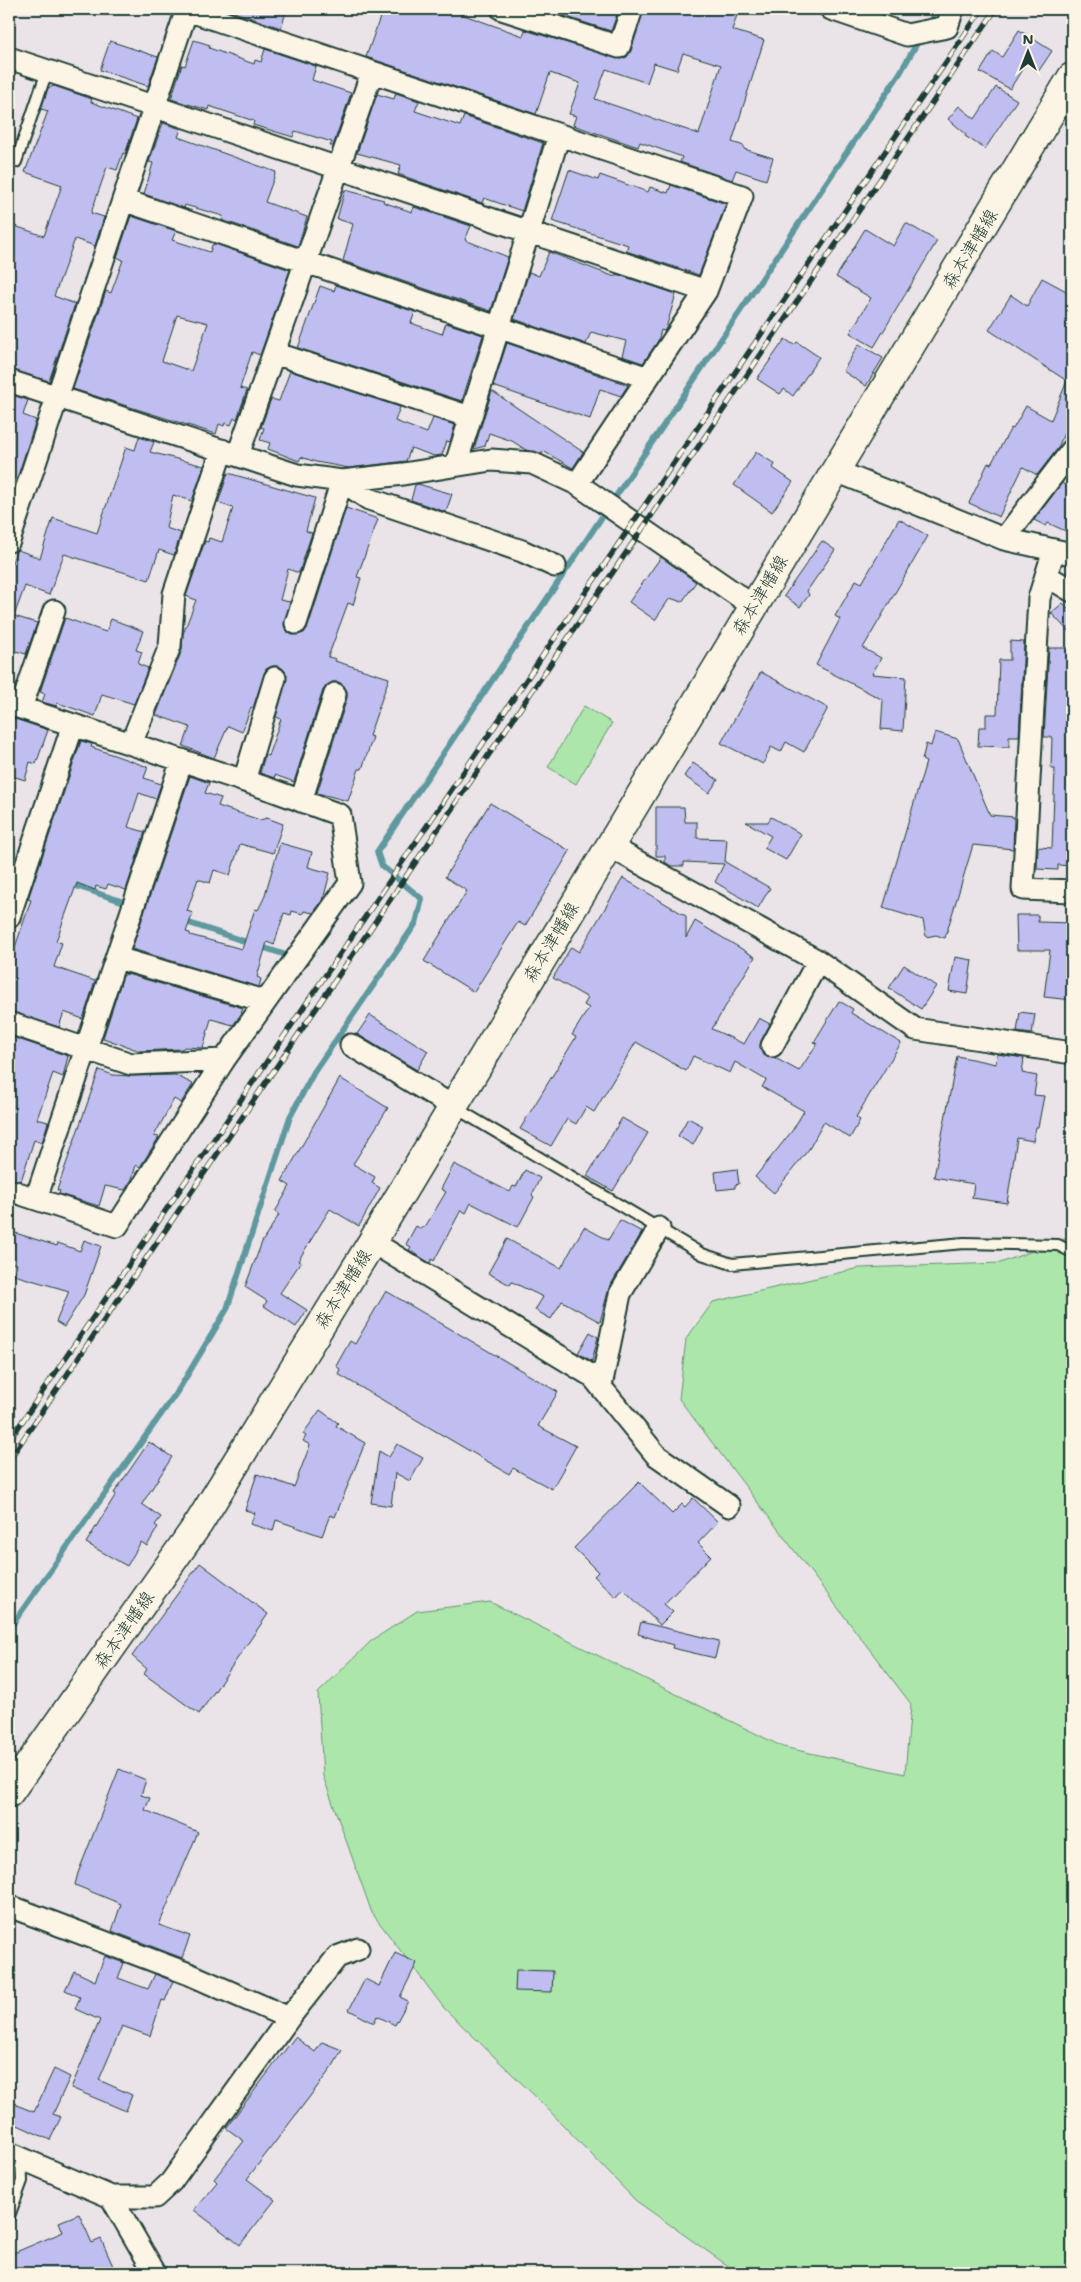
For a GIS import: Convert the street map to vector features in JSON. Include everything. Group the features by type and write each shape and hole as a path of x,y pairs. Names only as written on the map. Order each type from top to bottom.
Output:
{"main road":[{"name":"森本津幡線","path":"9,1793 199,1523 454,1107 1072,77"}],"street":[{"path":"9,541 187,9 742,196 706,291 578,484"},
{"path":"502,9 619,47 632,9"},
{"path":"831,9 907,34 947,26 953,9"},
{"path":"9,58 706,291"},
{"path":"131,744 170,646 174,594 230,452 274,353 372,72"},
{"path":"456,464 559,135"},
{"path":"123,200 648,378"},
{"path":"274,353 470,417"},
{"path":"9,380 297,474 342,480 403,474 456,464 491,460 532,463 578,484 753,606"},
{"path":"1004,540 1072,450"},
{"path":"836,471 1004,540 1063,552 1047,576 1039,598 1023,889 1072,892"},
{"path":"342,480 369,498 522,551 555,566"},
{"path":"296,623 342,480"},
{"path":"1047,576 1072,591"},
{"path":"9,1190 117,1226 224,1060 350,883 340,815 182,760 15,706 54,611"},
{"path":"244,781 275,678"},
{"path":"301,801 335,694"},
{"path":"9,917 73,725"},
{"path":"36,1199 182,760"},
{"path":"609,846 818,961 915,1029 1072,1053"},
{"path":"117,958 264,1002"},
{"path":"772,1046 818,961"},
{"path":"9,1023 131,1064 224,1060"},
{"path":"351,1045 454,1107"},
{"path":"600,1386 620,1294 659,1228"},
{"path":"372,1242 592,1376 656,1456 729,1506"},
{"path":"9,1906 189,1974 289,2018"},
{"path":"15,2155 111,2198 155,2197 171,2182 289,2018 337,1957 358,1950"},
{"path":"111,2198 155,2273"}],"lane":[{"path":"16,162 48,71"},
{"path":"454,1107 702,1254 732,1264 964,1244 1058,1245 1072,1252"},
{"path":"9,2216 22,2181 15,2155"}],"green space":[{"path":"584,706 612,723 576,784 548,767"},
{"path":"1072,1236 1072,2273 738,2273 635,2200 540,2101 444,2008 372,1913 323,1776 318,1693 371,1641 417,1611 490,1602 783,1747 905,1774 911,1704 679,1399 686,1339 713,1302 859,1268 1000,1263"}],"building":[{"path":"225,9 287,9 281,28"},
{"path":"383,9 447,9 523,36 525,30 621,59 627,57 631,51 644,9 739,9 732,30 764,40 732,142 744,146 744,149 773,158 766,180 736,170 732,180 680,162 682,157 640,142 638,147 573,125 576,116 569,114 580,83 550,73 536,114 366,57","holes":["683,53 721,65 699,134 595,99 606,69 647,83 654,63 677,70"]},
{"path":"555,9 619,9 611,31 554,13"},
{"path":"1019,30 1052,51 1038,72 1026,63 1010,89 980,72 993,51 1002,57"},
{"path":"194,40 210,45 209,48 254,64 255,60 261,62 265,49 316,66 312,80 351,93 333,146 330,146 332,142 295,131 293,137 253,125 254,121 209,106 208,110 171,99 182,65 185,66"},
{"path":"110,41 158,57 148,86 100,70"},
{"path":"54,86 92,99 91,102 137,119 125,154 123,153 117,170 107,167 91,213 104,217 95,246 75,239 54,296 75,304 49,381 9,369 9,224 44,236 62,185 25,172 48,111 41,109 48,88"},
{"path":"996,87 1017,100 985,149 965,136 966,134 948,119 959,106 975,119"},
{"path":"396,93 419,101 415,111 460,126 464,116 543,143 522,211 484,198 482,203 423,183 398,174 401,165 357,153 377,94 394,99"},
{"path":"163,123 181,129 178,137 276,172 265,202 307,217 298,246 222,220 223,216 185,205 184,208 144,194 153,163 149,162"},
{"path":"569,170 598,180 600,175 648,192 650,187 668,193 671,185 726,204 699,275 626,251 628,245 552,221"},
{"path":"345,190 384,200 383,202 412,212 414,207 471,226 465,240 508,257 491,311 343,261 353,224 337,219"},
{"path":"131,216 176,231 172,240 210,252 212,245 215,244 290,270 260,355 252,352 240,388 247,390 237,419 234,418 231,425 225,423 224,426 219,424 216,434 73,389 106,291 111,293 123,260 117,257","holes":["177,315 208,323 191,371 162,361"]},
{"path":"906,223 937,241 874,347 850,333 871,298 836,277 865,229 893,246"},
{"path":"549,252 615,277 616,274 676,294 666,328 664,331 661,330 658,341 643,363 622,356 626,341 591,332 586,344 514,319 529,272 539,276"},
{"path":"1042,278 1072,294 1072,431 1066,428 1058,448 1037,475 1023,467 999,517 969,503 988,463 991,464 1026,406 1051,420 1067,381 989,330 1011,295 1027,306"},
{"path":"336,285 415,312 411,323 442,334 446,323 483,335 462,401 298,348 320,286 334,291"},
{"path":"785,339 794,345 797,342 819,357 793,396 784,389 780,394 757,379"},
{"path":"507,343 628,385 621,396 600,389 590,419 493,386"},
{"path":"859,344 883,358 866,386 843,371"},
{"path":"290,371 400,407 395,421 427,433 433,418 455,425 450,442 447,441 442,455 434,456 411,448 406,461 349,468 316,462 301,457 299,461 268,449 270,443 260,440 264,428 261,427 271,399 279,401"},
{"path":"492,391 583,452 573,468 543,451 542,454 526,450 512,441 489,433 485,446 474,449"},
{"path":"9,394 28,400 23,415 36,420 17,479 9,477"},
{"path":"139,437 154,442 150,452 204,466 192,501 173,495 166,528 181,533 174,555 159,550 149,580 64,554 49,595 25,586 14,616 37,623 26,654 9,649 9,571 16,551 18,550 40,558 53,518 97,533 126,447 135,450"},
{"path":"756,452 775,464 773,468 793,482 772,512 734,485"},
{"path":"228,473 315,498 306,531 312,533 299,573 288,569 280,600 290,602 284,625 286,631 293,635 304,633 308,627 346,508 378,519 357,577 361,578 353,605 348,603 328,657 336,659 335,661 389,678 369,736 373,737 348,801 317,793 347,698 347,691 339,682 332,682 323,690 294,782 275,775 274,778 260,773 265,755 268,756 281,719 276,717 287,676 279,666 272,666 266,669 253,708 251,707 242,732 228,726 214,758 183,746 190,727 156,715 182,650 183,634 196,600 186,596 205,541 208,542 209,538 222,542 233,508 218,503"},
{"path":"1062,483 1072,489 1072,534 1048,523 1046,526 1034,520"},
{"path":"418,484 452,494 446,512 411,500 415,485"},
{"path":"899,519 928,536 863,648 881,658 872,674 906,677 903,731 881,729 883,700 816,665 840,619 835,616 856,580 862,583"},
{"path":"822,541 835,550 807,591 809,595 800,607 784,596"},
{"path":"661,557 696,582 682,602 670,598 655,620 629,602"},
{"path":"1063,603 1072,613 1072,635 1051,613"},
{"path":"65,618 106,632 111,619 143,631 136,650 142,652 138,664 148,668 134,704 102,694 95,716 58,703 57,706 42,702 45,694 40,692"},
{"path":"1010,641 1024,642 1019,736 1009,736 1009,747 978,746 979,727 986,727 986,714 997,714 999,660 1010,660"},
{"path":"1049,648 1072,648 1072,866 1058,865 1058,870 1037,869 1038,847 1052,848 1055,769 1051,769 1052,737 1044,737"},
{"path":"761,672 828,708 804,752 786,742 781,752 771,747 763,764 721,743"},
{"path":"9,717 48,730 36,764 30,762 25,780 9,775"},
{"path":"935,732 958,739 990,815 1014,817 1013,849 973,845 945,938 936,935 926,937 923,920 883,908 926,762 922,760 926,744 931,746"},
{"path":"81,741 92,744 91,747 148,767 144,778 161,784 156,799 139,793 128,827 145,832 126,890 108,884 106,889 96,886 95,890 77,883 56,941 62,943 54,967 95,981 83,1019 64,1012 59,1027 9,1011 9,965 31,900 28,899"},
{"path":"693,763 718,780 709,793 684,776"},
{"path":"190,776 209,783 205,793 221,798 218,806 260,820 267,818 283,824 273,853 240,844 230,875 214,870 210,883 198,879 187,911 193,913 186,932 190,933 190,935 242,949 255,909 258,910 264,898 280,843 312,852 308,867 330,873 323,900 313,913 304,911 303,914 292,911 291,915 284,913 274,945 267,942 257,977 261,979 259,987 132,949"},
{"path":"490,803 570,851 525,926 518,922 474,992 424,961 467,891 445,877"},
{"path":"656,807 684,807 685,822 697,822 697,838 727,839 725,862 770,888 758,908 715,882 724,864 684,862 684,866 671,866 665,862 665,856 656,856"},
{"path":"771,817 801,834 786,860 764,848 771,836 746,822 768,822"},
{"path":"623,878 686,916 686,938 695,921 755,957 712,1029 744,1044 759,1018 770,1024 761,1041 762,1053 799,1071 817,1044 814,1042 839,1001 853,1009 851,1013 901,1043 856,1117 860,1120 850,1138 824,1122 809,1149 774,1193 755,1177 792,1131 804,1111 762,1087 766,1080 735,1062 730,1073 693,1056 686,1071 636,1042 594,1112 586,1107 576,1124 567,1119 551,1146 520,1129 576,1037 572,1035 589,1008 584,1005 588,998 553,978 571,947 579,952"},
{"path":"1016,915 1038,915 1038,922 1072,923 1072,1000 1044,997 1050,950 1017,950"},
{"path":"955,957 972,960 967,994 949,991"},
{"path":"904,965 936,986 921,1009 889,988"},
{"path":"127,974 243,1008 233,1025 211,1019 203,1048 184,1047 182,1049 140,1051 103,1038 123,976"},
{"path":"1020,1012 1035,1014 1032,1034 1017,1032"},
{"path":"370,1015 428,1051 417,1070 357,1034"},
{"path":"9,1036 68,1056 63,1077 53,1073 37,1119 48,1122 42,1143 34,1140 21,1181 9,1178"},
{"path":"997,1054 1024,1058 1022,1073 1037,1076 1034,1095 1044,1096 1038,1127 1036,1127 1033,1141 1017,1138 1007,1203 972,1198 974,1184 934,1177 957,1056 996,1064"},
{"path":"99,1070 113,1075 175,1075 193,1084 181,1103 174,1099 154,1136 159,1137 140,1167 136,1165 132,1179 125,1190 105,1186 99,1206 59,1194 60,1191 57,1190"},
{"path":"340,1078 388,1108 353,1164 375,1177 372,1183 380,1188 359,1226 330,1209 298,1261 301,1262 280,1293 307,1310 296,1327 264,1306 267,1301 245,1287 262,1242 279,1215 275,1212 290,1186 282,1181"},
{"path":"622,1118 648,1133 613,1191 587,1176"},
{"path":"688,1118 703,1126 693,1145 678,1136"},
{"path":"454,1164 510,1192 513,1186 516,1187 525,1170 540,1178 532,1195 534,1197 518,1227 471,1203 466,1213 461,1210 434,1261 432,1259 430,1263 409,1250 411,1247 406,1244 416,1226 421,1229 423,1226 425,1227 446,1192 441,1189"},
{"path":"737,1169 739,1184 735,1185 735,1188 717,1190 715,1172"},
{"path":"620,1220 642,1232 609,1288 600,1322 562,1301 551,1319 535,1310 543,1297 512,1282 510,1285 488,1273 507,1239 561,1268 584,1227 608,1240"},
{"path":"9,1231 57,1246 58,1243 80,1251 84,1240 101,1246 84,1295 64,1327 56,1322 69,1291 14,1275 17,1264 9,1262"},
{"path":"386,1291 558,1392 538,1426 576,1446 552,1489 513,1468 509,1474 338,1374 340,1369 336,1366 350,1341 355,1344"},
{"path":"590,1332 598,1337 592,1361 578,1353"},
{"path":"320,1410 338,1423 336,1426 365,1443 335,1517 330,1515 322,1536 276,1520 273,1531 250,1524 255,1513 245,1510 257,1474 294,1487 310,1445 303,1441 306,1436 303,1434"},
{"path":"149,1442 172,1457 142,1504 161,1517 155,1525 158,1527 147,1546 141,1542 127,1566 86,1543 116,1494 114,1493"},
{"path":"397,1444 423,1458 410,1481 395,1473 391,1506 371,1503 379,1451 389,1457"},
{"path":"639,1482 672,1514 682,1504 685,1507 693,1498 718,1522 698,1543 711,1556 664,1604 673,1612 660,1625 623,1589 616,1597 594,1576 598,1572 574,1548"},
{"path":"200,1563 268,1614 199,1714 144,1674 147,1669 132,1656"},
{"path":"641,1622 719,1641 715,1658 672,1648 673,1645 638,1634"},
{"path":"119,1769 146,1780 141,1795 150,1798 145,1810 198,1832 159,1925 190,1936 182,1958 112,1931 121,1904 75,1885"},
{"path":"395,1953 417,1963 400,1997 408,2001 395,2025 377,2016 374,2023 349,2010 365,1979 379,1986"},
{"path":"105,1956 124,1963 118,1978 148,1989 155,1974 173,1981 165,2001 162,2000 150,2036 122,2026 99,2080 132,2095 126,2111 71,2088 100,2020 75,2009 80,1997 65,1990 74,1971 95,1981"},
{"path":"516,1970 553,1971 552,1992 515,1991"},
{"path":"295,2037 315,2052 322,2042 342,2050 333,2066 247,2179 275,2200 240,2245 194,2210 217,2182 214,2179 244,2141 226,2128"},
{"path":"54,2069 70,2077 53,2114 61,2117 50,2140 9,2121 9,2102 34,2112"},
{"path":"79,2214 92,2243 101,2239 116,2273 87,2273 85,2268 73,2273 9,2273 9,2255 63,2232 59,2222"}],"waterway":[{"path":"928,25 937,9"},
{"path":"9,1629 179,1389 227,1309 290,1117 314,1072 416,923 422,899 382,866 377,852 900,73 920,38"},
{"path":"9,864 22,868"},
{"path":"70,884 130,904"},
{"path":"183,921 289,956"}],"railway":[{"path":"9,1441 982,9"},
{"path":"9,1460 996,9"}]}
